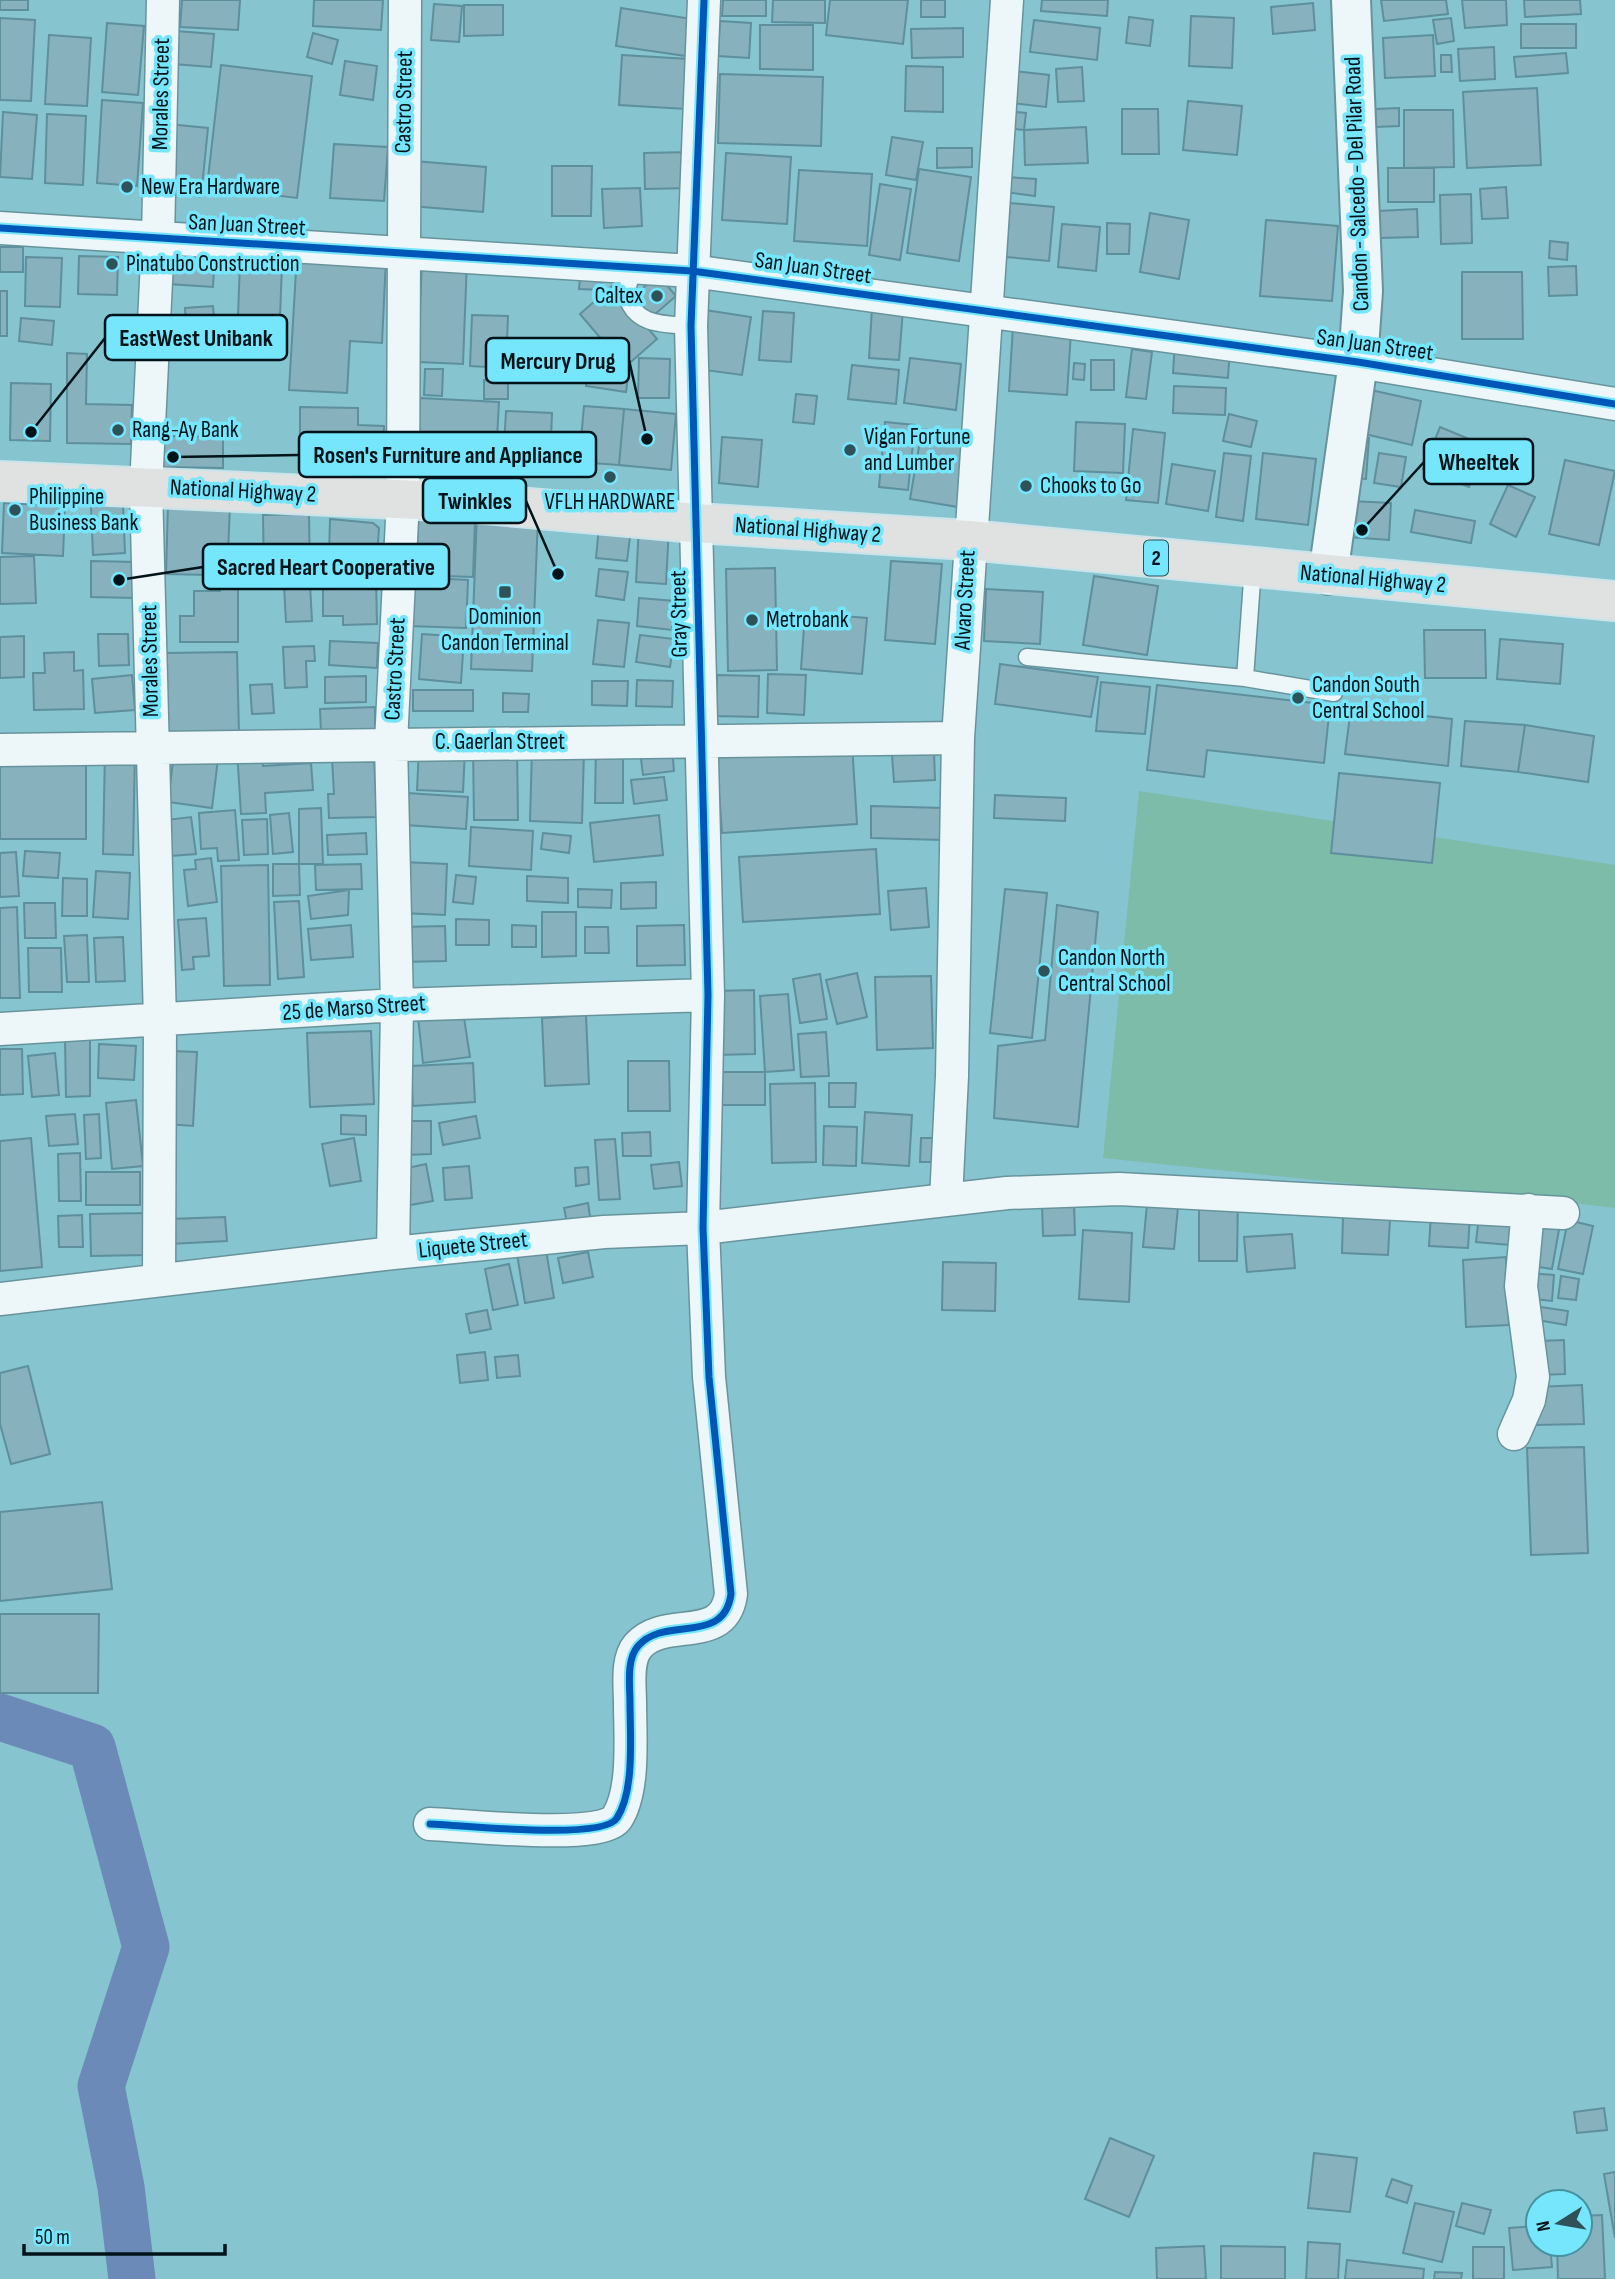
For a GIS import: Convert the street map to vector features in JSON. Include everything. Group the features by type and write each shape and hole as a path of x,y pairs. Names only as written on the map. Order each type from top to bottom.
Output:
{"main road":[{"name":"Candon - Salcedo - Del Pilar Road","path":"1328,575 1358,362 1363,291 1351,0"},
{"name":"National Highway 2","path":"0,481 403,499 696,523 968,540 1615,601"}],"street":[{"name":"Morales Street","path":"159,1280 160,1021 146,486 159,240 163,0"},
{"name":"Castro Street","path":"393,1253 397,1005 391,743 403,499 405,0"},
{"name":"Gray Street","path":"430,1824 593,1830 607,1826 617,1819 624,1801 630,1761 633,1655 646,1640 712,1623 725,1616 730,1608 731,1594 709,1377 703,1228 708,995 691,326 704,0"},
{"name":"Alvaro Street","path":"946,1200 952,1076 958,738 968,540 1007,0"},
{"name":"San Juan Street","path":"0,228 159,240 402,251 692,271 1358,362 1615,404"},
{"name":"C. Gaerlan Street","path":"0,750 391,743 958,738"},
{"name":"25 de Marso Street","path":"0,1029 397,1005 708,995"},
{"name":"Liquete Street","path":"0,1299 393,1253 604,1232 703,1228 1056,1189 1119,1189 1563,1213"},
{"path":"1514,1434 1529,1400 1533,1377 1521,1286 1528,1210"}],"lane":[{"path":"633,269 626,293 636,313 650,323 691,326"},
{"path":"1245,678 1252,567"},
{"path":"1027,657 1245,678 1334,693"}],"green space":[{"path":"1139,791 1615,865 1615,1208 1483,1192 1402,1189 1103,1158"}],"building":[{"path":"0,0 28,0 28,10 0,10"},
{"path":"182,0 240,0 238,30 180,27"},
{"path":"314,0 383,0 381,30 313,26"},
{"path":"723,0 766,0 766,16 722,16"},
{"path":"773,0 825,0 825,23 772,22"},
{"path":"830,0 908,0 903,44 826,35"},
{"path":"921,0 945,0 945,17 921,17"},
{"path":"1042,0 1108,0 1107,16 1041,11"},
{"path":"1381,0 1446,0 1448,14 1384,21"},
{"path":"1462,0 1506,0 1507,25 1465,28"},
{"path":"1524,0 1580,0 1581,14 1525,17"},
{"path":"1313,3 1315,30 1273,34 1271,7"},
{"path":"434,4 462,6 459,42 431,40"},
{"path":"464,5 503,5 503,35 464,36"},
{"path":"621,8 692,19 686,56 616,46"},
{"path":"1191,16 1234,18 1232,68 1189,66"},
{"path":"1129,17 1153,20 1150,46 1126,43"},
{"path":"0,18 35,20 31,101 0,100"},
{"path":"1451,18 1454,41 1437,44 1433,20"},
{"path":"1034,20 1100,28 1097,60 1030,52"},
{"path":"720,21 751,23 749,58 718,56"},
{"path":"107,23 144,26 138,95 102,92"},
{"path":"1521,24 1576,24 1576,48 1521,48"},
{"path":"760,25 813,25 813,70 760,69"},
{"path":"963,28 963,57 912,58 911,29"},
{"path":"176,31 214,34 211,67 173,64"},
{"path":"313,33 338,40 332,64 307,57"},
{"path":"49,35 91,38 87,106 45,104"},
{"path":"1433,35 1435,76 1385,78 1383,38"},
{"path":"1494,47 1495,79 1460,81 1458,49"},
{"path":"1566,53 1568,73 1516,77 1514,57"},
{"path":"622,55 689,59 686,109 619,105"},
{"path":"1441,55 1451,55 1452,72 1441,72"},
{"path":"345,61 377,66 373,100 340,95"},
{"path":"221,65 312,76 297,198 207,187"},
{"path":"906,66 943,67 943,112 905,111"},
{"path":"1082,67 1084,101 1058,102 1056,69"},
{"path":"1014,71 1049,75 1046,107 1011,103"},
{"path":"720,74 823,77 821,146 718,143"},
{"path":"1537,88 1541,165 1467,168 1463,92"},
{"path":"102,100 143,103 137,186 97,183"},
{"path":"1188,101 1242,106 1237,155 1183,150"},
{"path":"1399,108 1399,126 1376,127 1375,109"},
{"path":"1122,109 1158,109 1159,154 1122,154"},
{"path":"1404,110 1453,110 1454,167 1404,168"},
{"path":"1007,111 1026,113 1024,130 1005,128"},
{"path":"3,112 37,115 32,179 0,177"},
{"path":"47,114 86,116 83,185 45,183"},
{"path":"168,124 208,128 201,197 161,192"},
{"path":"1086,127 1088,163 1025,165 1024,130"},
{"path":"892,137 923,142 916,180 886,175"},
{"path":"334,144 388,147 384,201 330,198"},
{"path":"937,148 972,148 972,167 937,168"},
{"path":"690,152 691,188 645,189 644,153"},
{"path":"726,153 791,157 787,224 722,220"},
{"path":"414,161 486,167 483,212 411,206"},
{"path":"552,166 592,166 591,216 552,216"},
{"path":"1388,168 1434,168 1434,202 1388,202"},
{"path":"919,169 971,177 959,261 907,253"},
{"path":"799,170 872,174 867,246 794,241"},
{"path":"1006,177 1036,179 1035,196 1004,192"},
{"path":"880,184 911,189 900,260 869,255"},
{"path":"1506,187 1508,218 1482,219 1480,189"},
{"path":"640,188 642,226 604,228 602,189"},
{"path":"1471,194 1472,243 1441,244 1440,195"},
{"path":"1010,203 1054,207 1049,261 1006,257"},
{"path":"1417,209 1418,237 1380,238 1378,211"},
{"path":"1150,213 1189,220 1179,279 1140,272"},
{"path":"1266,220 1338,226 1332,301 1260,296"},
{"path":"1107,223 1130,224 1129,254 1107,254"},
{"path":"1062,224 1100,227 1096,271 1058,267"},
{"path":"1550,241 1568,243 1567,260 1549,258"},
{"path":"171,246 215,249 213,287 168,284"},
{"path":"0,247 23,247 23,272 0,272"},
{"path":"297,254 386,259 382,343 350,341 347,393 289,390"},
{"path":"79,256 118,257 117,295 78,294"},
{"path":"26,257 62,258 60,307 25,306"},
{"path":"422,258 467,260 463,364 418,362"},
{"path":"240,262 282,264 280,318 238,316"},
{"path":"1576,266 1577,295 1549,296 1548,267"},
{"path":"581,267 602,269 601,290 579,289"},
{"path":"1462,272 1522,272 1523,339 1462,339"},
{"path":"658,275 676,296 647,321 629,300"},
{"path":"612,286 657,339 625,367 580,314"},
{"path":"0,291 7,291 7,336 0,336"},
{"path":"213,306 216,340 187,342 185,308"},
{"path":"872,308 903,310 899,360 869,358"},
{"path":"705,310 751,317 742,375 697,369"},
{"path":"763,311 794,313 791,362 759,360"},
{"path":"472,315 508,316 506,368 470,366"},
{"path":"21,318 54,321 52,345 19,341"},
{"path":"1013,326 1071,331 1067,395 1009,391"},
{"path":"1175,342 1230,346 1228,378 1173,373"},
{"path":"1132,349 1152,352 1146,399 1126,397"},
{"path":"67,353 87,354 86,404 132,405 131,444 67,443"},
{"path":"639,358 670,359 669,398 638,398"},
{"path":"910,358 961,364 956,410 904,403"},
{"path":"1091,360 1114,360 1114,390 1091,390"},
{"path":"1074,363 1085,364 1084,380 1073,379"},
{"path":"852,365 899,370 896,404 848,399"},
{"path":"425,369 443,369 442,396 424,395"},
{"path":"588,370 628,376 626,392 586,386"},
{"path":"484,380 508,381 508,399 484,399"},
{"path":"11,383 51,384 50,441 10,440"},
{"path":"1174,386 1226,388 1225,415 1173,413"},
{"path":"1366,389 1421,401 1412,445 1356,432"},
{"path":"796,394 817,396 814,424 793,422"},
{"path":"420,398 499,402 496,458 417,453"},
{"path":"584,406 624,409 619,465 579,462"},
{"path":"300,407 358,408 358,425 384,426 383,454 300,452"},
{"path":"624,409 676,414 671,470 619,465"},
{"path":"506,411 552,413 550,465 503,463"},
{"path":"1229,414 1257,421 1251,447 1223,441"},
{"path":"885,422 915,425 908,490 879,487"},
{"path":"1076,422 1125,424 1123,473 1074,471"},
{"path":"1440,427 1486,446 1469,487 1423,469"},
{"path":"922,429 970,437 958,507 910,499"},
{"path":"1133,429 1165,433 1158,503 1126,500"},
{"path":"163,436 223,437 223,468 163,467"},
{"path":"722,437 762,440 758,487 719,483"},
{"path":"1348,437 1369,438 1366,479 1345,477"},
{"path":"1224,453 1251,456 1243,521 1216,517"},
{"path":"1263,453 1316,459 1308,525 1256,519"},
{"path":"1379,453 1406,457 1401,487 1374,483"},
{"path":"1565,460 1615,471 1599,545 1549,534"},
{"path":"1172,464 1215,471 1208,511 1166,504"},
{"path":"1508,485 1535,497 1516,537 1490,524"},
{"path":"1350,501 1391,503 1389,540 1348,537"},
{"path":"4,503 65,506 63,556 2,553"},
{"path":"168,503 230,505 228,554 254,555 253,576 166,574"},
{"path":"123,505 125,553 93,555 91,506"},
{"path":"1415,510 1475,521 1471,543 1411,532"},
{"name":"Dominion Candon Terminal","path":"477,513 538,516 532,671 471,669"},
{"path":"309,514 310,579 264,580 263,515"},
{"path":"418,518 475,520 473,577 416,575"},
{"path":"330,519 373,523 379,528 377,557 329,556"},
{"path":"639,525 669,527 666,584 636,582"},
{"path":"599,526 631,529 627,561 596,558"},
{"path":"34,556 36,603 0,604 0,557"},
{"path":"91,561 136,562 135,598 91,597"},
{"path":"891,561 942,564 935,644 885,640"},
{"name":"Metrobank","path":"775,568 777,670 728,671 726,569"},
{"path":"599,569 628,572 624,600 596,596"},
{"path":"376,576 377,624 343,625 343,616 323,616 323,577"},
{"path":"1094,576 1158,586 1147,655 1083,645"},
{"path":"410,577 468,580 466,628 409,626"},
{"path":"220,581 238,581 238,642 180,642 180,616 194,616 194,591 220,591"},
{"path":"310,584 312,621 286,622 284,586"},
{"path":"986,589 1043,592 1040,644 984,641"},
{"path":"639,598 675,601 672,630 637,626"},
{"path":"805,613 867,618 862,674 801,669"},
{"path":"598,620 629,623 624,667 593,664"},
{"path":"1424,630 1485,630 1486,678 1425,678"},
{"path":"98,634 128,634 129,665 99,666"},
{"path":"422,634 464,637 461,683 419,679"},
{"path":"640,635 674,639 670,667 636,662"},
{"path":"24,636 24,677 0,678 0,637"},
{"path":"1500,639 1563,644 1560,684 1497,679"},
{"path":"330,641 378,643 377,668 329,665"},
{"path":"314,646 315,661 306,661 307,687 285,688 283,647"},
{"path":"74,652 74,671 83,670 84,709 34,710 33,673 45,673 44,653"},
{"path":"237,652 239,733 166,735 164,653"},
{"path":"1000,664 1098,677 1091,717 995,704"},
{"path":"768,674 806,675 804,715 767,713"},
{"path":"132,675 135,710 95,713 92,679"},
{"path":"717,675 759,676 758,717 716,716"},
{"path":"366,676 366,702 325,703 325,677"},
{"path":"637,680 673,681 672,707 636,706"},
{"path":"592,681 628,681 627,706 592,705"},
{"path":"1101,682 1150,687 1145,734 1096,731"},
{"path":"272,684 274,713 252,714 250,685"},
{"name":"Candon South Central School","path":"1157,685 1330,705 1324,763 1207,750 1204,777 1147,770"},
{"path":"413,690 473,690 473,711 413,711"},
{"path":"503,693 529,694 528,712 503,712"},
{"path":"375,707 375,731 321,733 320,709"},
{"path":"1351,708 1452,719 1448,766 1345,754"},
{"path":"1465,721 1525,725 1518,772 1461,766"},
{"path":"1525,725 1594,736 1588,782 1518,772"},
{"path":"852,743 857,824 722,833 716,751"},
{"path":"596,745 623,745 623,803 595,803"},
{"path":"517,746 518,820 474,820 473,747"},
{"path":"672,747 674,771 643,775 640,751"},
{"path":"419,748 465,750 463,792 417,790"},
{"path":"105,749 135,750 133,855 103,854"},
{"path":"262,749 263,766 311,763 313,790 265,793 266,813 241,814 237,750"},
{"path":"532,749 584,751 582,823 530,821"},
{"path":"934,752 935,780 894,782 892,755"},
{"path":"174,753 218,759 212,808 168,802"},
{"path":"374,756 377,817 329,818 328,794 334,794 332,758"},
{"path":"0,758 86,758 86,839 0,839"},
{"path":"1339,773 1440,783 1432,863 1331,853"},
{"path":"664,777 667,800 634,804 631,780"},
{"path":"407,793 468,797 466,829 405,825"},
{"path":"995,795 1066,798 1065,821 994,818"},
{"path":"871,806 944,808 943,840 871,838"},
{"path":"321,808 323,864 299,864 299,809"},
{"path":"235,810 239,860 218,861 217,848 201,849 199,813"},
{"path":"289,813 293,852 273,854 270,815"},
{"path":"659,815 663,855 594,862 590,823"},
{"path":"191,817 196,854 171,856 166,820"},
{"path":"267,819 268,854 244,855 242,820"},
{"path":"471,827 533,831 531,870 469,866"},
{"path":"366,833 367,854 328,855 327,835"},
{"path":"543,833 571,836 569,853 541,849"},
{"path":"876,849 880,914 743,922 739,857"},
{"path":"25,851 60,853 58,878 23,876"},
{"path":"16,852 19,896 0,897 0,853"},
{"path":"211,858 217,902 188,906 184,870 196,869 195,860"},
{"path":"403,862 447,864 445,915 401,913"},
{"path":"273,864 299,864 300,895 273,896"},
{"path":"361,864 362,889 316,890 315,865"},
{"path":"268,865 270,985 224,986 221,866"},
{"path":"96,871 130,873 128,919 93,917"},
{"path":"456,875 476,877 473,904 453,902"},
{"path":"527,876 568,878 568,903 527,901"},
{"path":"63,878 87,879 87,916 62,916"},
{"path":"656,882 656,908 621,909 621,883"},
{"path":"926,888 929,927 891,930 888,891"},
{"path":"578,889 612,890 611,908 578,907"},
{"path":"1005,889 1047,893 1032,1038 990,1033"},
{"path":"349,890 348,915 311,919 308,896"},
{"path":"299,901 304,977 278,979 274,902"},
{"path":"24,903 55,903 56,938 25,938"},
{"path":"1057,905 1098,912 1078,1127 994,1118 998,1046 1045,1040"},
{"path":"17,907 20,998 0,998 0,908"},
{"path":"542,912 576,912 576,956 542,957"},
{"path":"206,918 209,956 193,957 194,969 182,970 178,920"},
{"path":"456,919 489,920 489,945 456,945"},
{"path":"351,925 353,957 311,960 308,929"},
{"path":"512,925 536,926 536,947 512,947"},
{"path":"684,925 685,965 637,966 637,926"},
{"path":"445,926 446,961 401,962 400,927"},
{"path":"585,927 608,927 609,953 585,953"},
{"path":"87,935 89,982 67,982 64,936"},
{"path":"123,937 125,981 96,982 94,938"},
{"path":"28,948 61,948 62,992 29,992"},
{"path":"857,973 867,1017 837,1024 826,980"},
{"path":"820,974 827,1019 800,1023 793,979"},
{"path":"931,976 933,1048 877,1050 875,977"},
{"path":"754,990 755,1054 716,1055 714,991"},
{"path":"788,994 794,1070 765,1072 760,996"},
{"path":"463,1011 470,1057 423,1063 418,1017"},
{"path":"586,1015 589,1084 545,1086 542,1018"},
{"path":"371,1031 374,1104 310,1107 307,1033"},
{"path":"826,1032 829,1076 801,1077 798,1034"},
{"path":"90,1038 90,1096 66,1097 65,1039"},
{"path":"99,1044 136,1046 134,1080 98,1078"},
{"path":"0,1049 22,1049 23,1094 0,1095"},
{"path":"171,1051 197,1052 193,1126 167,1124"},
{"path":"55,1053 59,1095 32,1097 28,1056"},
{"path":"628,1061 669,1061 670,1111 628,1111"},
{"path":"473,1063 475,1102 413,1106 411,1066"},
{"path":"714,1072 765,1072 765,1105 714,1105"},
{"path":"815,1083 816,1162 772,1163 770,1084"},
{"path":"829,1083 856,1083 855,1107 829,1107"},
{"path":"136,1100 143,1166 112,1169 106,1103"},
{"path":"865,1112 912,1115 909,1166 862,1163"},
{"path":"75,1114 78,1144 49,1146 46,1116"},
{"path":"99,1114 101,1158 86,1159 84,1115"},
{"path":"341,1115 366,1116 366,1135 341,1134"},
{"path":"476,1116 480,1138 443,1145 439,1123"},
{"path":"403,1121 431,1121 431,1154 404,1155"},
{"path":"824,1126 857,1127 856,1166 823,1165"},
{"path":"650,1132 651,1156 623,1156 622,1133"},
{"path":"31,1138 42,1267 0,1271 0,1141"},
{"path":"354,1138 361,1181 330,1186 322,1144"},
{"path":"921,1138 945,1138 944,1162 920,1162"},
{"path":"615,1139 620,1199 599,1200 595,1140"},
{"path":"80,1153 81,1201 59,1201 58,1154"},
{"path":"679,1162 682,1186 654,1189 651,1165"},
{"path":"426,1164 433,1201 405,1206 398,1170"},
{"path":"469,1166 472,1198 445,1200 443,1168"},
{"path":"588,1167 589,1184 576,1186 575,1168"},
{"path":"86,1172 140,1172 140,1205 86,1205"},
{"path":"1199,1199 1238,1199 1237,1261 1199,1261"},
{"path":"588,1203 591,1223 568,1228 564,1208"},
{"path":"1074,1203 1075,1235 1043,1236 1042,1204"},
{"path":"1147,1204 1178,1207 1174,1249 1143,1247"},
{"path":"147,1213 148,1255 91,1256 90,1214"},
{"path":"1431,1213 1470,1215 1468,1248 1429,1246"},
{"path":"82,1215 83,1247 59,1247 58,1216"},
{"path":"1479,1216 1512,1219 1510,1245 1476,1242"},
{"path":"225,1217 227,1241 170,1244 169,1219"},
{"path":"1343,1217 1390,1219 1388,1255 1342,1253"},
{"path":"1534,1220 1560,1224 1552,1269 1526,1265"},
{"path":"1568,1220 1593,1226 1583,1274 1558,1269"},
{"path":"1083,1230 1132,1233 1129,1302 1079,1299"},
{"path":"1292,1234 1295,1268 1247,1272 1244,1237"},
{"path":"546,1250 554,1298 525,1303 517,1254"},
{"path":"588,1252 593,1277 563,1283 558,1258"},
{"path":"1506,1257 1509,1325 1466,1327 1463,1260"},
{"path":"943,1262 996,1263 995,1311 942,1310"},
{"path":"509,1264 518,1305 493,1310 485,1269"},
{"path":"1528,1273 1554,1275 1552,1301 1525,1298"},
{"path":"1561,1276 1579,1279 1576,1300 1558,1298"},
{"path":"1534,1306 1568,1311 1566,1325 1532,1319"},
{"path":"487,1310 491,1329 470,1333 466,1314"},
{"path":"1564,1340 1565,1374 1539,1375 1538,1341"},
{"path":"485,1352 488,1380 460,1383 457,1355"},
{"path":"518,1355 520,1376 497,1378 495,1357"},
{"path":"28,1366 50,1454 11,1464 0,1424 0,1373"},
{"path":"1582,1385 1584,1424 1536,1425 1535,1387"},
{"path":"1584,1447 1588,1553 1531,1555 1527,1448"},
{"path":"102,1502 112,1589 0,1601 0,1512"},
{"path":"0,1614 99,1614 98,1693 0,1693"},
{"path":"1604,2108 1607,2130 1577,2133 1574,2112"},
{"path":"1110,2138 1154,2156 1129,2217 1085,2199"},
{"path":"1314,2153 1357,2158 1350,2212 1308,2208"},
{"path":"1615,2172 1615,2238 1604,2174"},
{"path":"1392,2179 1412,2186 1407,2203 1386,2196"},
{"path":"1415,2203 1454,2212 1442,2262 1403,2253"},
{"path":"1462,2203 1491,2210 1484,2234 1456,2226"},
{"path":"1594,2215 1602,2215 1605,2279 1558,2279 1557,2258 1594,2258"},
{"path":"1524,2227 1524,2258 1551,2258 1552,2267 1513,2270 1509,2228"},
{"path":"1308,2242 1340,2244 1338,2279 1306,2279"},
{"path":"1204,2246 1206,2279 1157,2279 1156,2248"},
{"path":"1221,2246 1285,2247 1285,2279 1221,2279"},
{"path":"1473,2247 1504,2247 1504,2279 1473,2279"},
{"path":"1347,2260 1424,2269 1423,2279 1345,2279"},
{"path":"1435,2272 1462,2273 1461,2279 1434,2279"}],"waterway":[{"path":"0,1717 92,1747 146,1947 101,2086 121,2187 132,2279"}],"cycle path":[{"path":"430,1824 560,1830 606,1825 617,1818 627,1793 629,1778 629,1673 634,1652 649,1637 706,1625 717,1620 726,1610 731,1594 709,1377 703,1228 708,995 691,326 704,0"},
{"path":"0,228 692,271 1358,362 1615,404"}],"place":[{"name":"New Era Hardware","path":"127,187"},
{"name":"Pinatubo Construction","path":"112,264"},
{"name":"Caltex","path":"657,296"},
{"name":"Rang-Ay Bank","path":"118,430"},
{"name":"EastWest Unibank","path":"31,432"},
{"name":"Mercury Drug","path":"647,439"},
{"name":"Vigan Fortune and Lumber","path":"850,450"},
{"name":"Rosen's Furniture and Appliance","path":"173,457"},
{"name":"VFLH HARDWARE","path":"610,477"},
{"name":"Chooks to Go","path":"1026,486"},
{"name":"Philippine Business Bank","path":"15,510"},
{"name":"Wheeltek","path":"1362,530"},
{"name":"Twinkles","path":"558,574"},
{"name":"Sacred Heart Cooperative","path":"119,580"},
{"name":"Dominion Candon Terminal","path":"505,592"},
{"name":"Metrobank","path":"752,620"},
{"name":"Candon South Central School","path":"1298,698"},
{"name":"Candon North Central School","path":"1044,971"}]}
